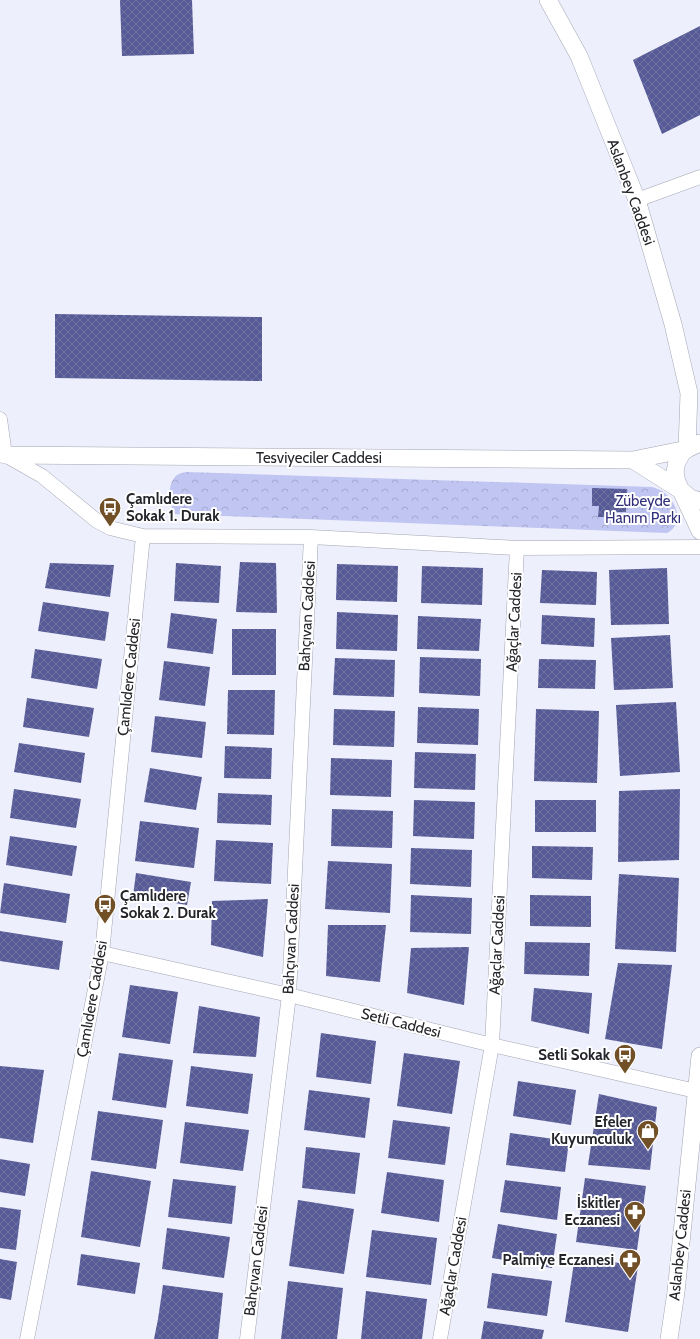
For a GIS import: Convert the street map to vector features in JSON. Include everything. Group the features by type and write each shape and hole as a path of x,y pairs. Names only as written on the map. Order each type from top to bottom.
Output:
{"street":[{"name":"Aslanbey Caddesi","path":"548,0 579,56 637,200 673,324 689,393"},
{"path":"637,200 700,177"},
{"path":"689,393 700,414"},
{"path":"689,393 693,446 682,453 677,462 675,472 676,482 682,491 700,531"},
{"path":"0,419 2,456 42,476 97,521 110,528 143,536 311,537 517,548 700,547"},
{"name":"Tesviyeciler Caddesi","path":"2,456 633,460 693,446"},
{"path":"633,460 682,491 690,498 700,501"},
{"name":"Çamlıdere Caddesi","path":"27,1339 102,953 143,536"},
{"name":"Bahçıvan Caddesi","path":"247,1339 289,995 311,537"},
{"name":"Ağaçlar Caddesi","path":"440,1339 492,1045 517,548"},
{"name":"Setli Caddesi","path":"102,953 289,995 492,1045 698,1091"},
{"name":"Aslanbey Caddesi","path":"669,1339 676,1292 698,1091 700,1056"}],"green space":[{"name":"Zübeyde Hanım Parkı","path":"186,472 652,487 667,495 675,506 677,518 673,529 667,533 175,514 170,500 171,483 177,475"}],"building":[{"path":"120,0 192,0 194,54 122,56"},
{"path":"700,26 700,115 662,134 633,60"},
{"path":"55,314 262,317 262,381 55,378"},
{"path":"592,488 627,489 626,512 616,512 616,517 598,517 599,506 592,506"},
{"path":"240,562 276,563 277,613 236,612"},
{"path":"50,563 114,565 110,597 45,588"},
{"path":"176,563 221,566 219,603 174,601"},
{"path":"337,564 398,566 397,602 336,600"},
{"path":"422,566 483,568 482,605 421,603"},
{"path":"667,568 669,624 611,625 609,570"},
{"path":"542,570 597,572 596,605 540,603"},
{"path":"43,602 109,612 105,641 38,631"},
{"path":"337,612 398,615 397,651 336,649"},
{"path":"171,613 217,619 213,654 167,648"},
{"path":"542,615 595,618 594,647 541,644"},
{"path":"418,616 481,619 479,651 417,649"},
{"path":"232,629 276,629 276,675 232,675"},
{"path":"670,635 673,688 614,690 611,638"},
{"path":"35,649 102,659 97,689 31,678"},
{"path":"420,657 481,659 480,696 419,693"},
{"path":"335,658 395,660 394,697 333,695"},
{"path":"539,659 596,660 595,689 538,688"},
{"path":"164,661 210,667 205,706 159,700"},
{"path":"228,690 275,690 274,735 227,734"},
{"path":"27,698 94,708 89,737 23,727"},
{"path":"676,702 680,772 620,776 616,705"},
{"path":"418,707 479,709 478,745 417,743"},
{"path":"334,709 395,711 394,747 333,745"},
{"path":"536,709 599,711 597,783 534,781"},
{"path":"155,716 206,722 202,758 151,752"},
{"path":"19,743 85,753 81,783 14,772"},
{"path":"225,746 272,748 271,779 224,778"},
{"path":"415,752 476,754 475,790 414,788"},
{"path":"331,758 392,760 391,797 330,795"},
{"path":"150,768 202,777 196,810 144,802"},
{"path":"14,789 81,799 76,828 10,818"},
{"path":"680,789 679,860 618,862 619,791"},
{"path":"218,793 272,795 271,825 217,823"},
{"path":"414,800 475,802 474,839 413,836"},
{"path":"535,800 596,800 596,832 535,832"},
{"path":"332,809 393,811 392,848 331,846"},
{"path":"140,821 199,828 194,868 135,861"},
{"path":"10,836 77,846 72,876 6,865"},
{"path":"216,840 273,843 271,884 214,881"},
{"path":"532,846 593,847 592,880 532,878"},
{"path":"411,848 472,850 471,887 410,884"},
{"path":"328,861 392,864 390,913 325,909"},
{"path":"136,873 191,882 187,905 133,896"},
{"path":"619,874 679,878 676,952 615,949"},
{"path":"4,883 70,894 66,923 0,913"},
{"path":"411,895 472,898 471,934 410,932"},
{"path":"530,895 591,896 591,927 530,926"},
{"path":"268,899 263,957 211,945 212,901"},
{"path":"328,925 386,925 380,982 326,976"},
{"path":"0,931 63,941 59,970 0,961"},
{"path":"525,942 590,943 589,976 524,974"},
{"path":"469,947 464,1005 407,993 411,948"},
{"path":"618,963 672,965 662,1049 605,1039"},
{"path":"130,985 178,992 170,1044 122,1037"},
{"path":"534,988 592,993 589,1034 531,1021"},
{"path":"199,1006 260,1017 256,1057 193,1053"},
{"path":"321,1033 376,1041 371,1084 316,1077"},
{"path":"119,1053 173,1060 166,1108 112,1100"},
{"path":"404,1053 460,1061 452,1114 397,1106"},
{"path":"0,1066 44,1070 33,1143 0,1138"},
{"path":"191,1066 253,1074 248,1114 186,1106"},
{"path":"518,1081 576,1090 571,1125 513,1116"},
{"path":"309,1090 370,1098 365,1138 304,1130"},
{"path":"599,1094 657,1107 650,1170 588,1165"},
{"path":"98,1111 163,1120 156,1169 91,1160"},
{"path":"393,1120 450,1127 445,1165 388,1158"},
{"path":"185,1122 249,1130 243,1171 180,1163"},
{"path":"510,1133 569,1141 565,1172 506,1165"},
{"path":"306,1147 360,1153 355,1194 302,1188"},
{"path":"0,1159 30,1164 25,1196 0,1192"},
{"path":"91,1171 151,1181 140,1247 81,1237"},
{"path":"387,1172 444,1180 439,1222 381,1213"},
{"path":"585,1178 646,1186 637,1250 576,1242"},
{"path":"173,1179 236,1186 232,1224 168,1217"},
{"path":"505,1180 561,1187 557,1220 500,1212"},
{"path":"298,1200 354,1209 344,1274 289,1266"},
{"path":"0,1207 21,1210 16,1250 0,1248"},
{"path":"498,1224 557,1234 552,1268 492,1258"},
{"path":"167,1228 230,1237 224,1278 162,1269"},
{"path":"372,1230 437,1238 431,1285 366,1277"},
{"path":"81,1254 140,1263 135,1294 77,1285"},
{"path":"575,1256 638,1266 628,1332 565,1322"},
{"path":"0,1259 17,1262 11,1300 0,1298"},
{"path":"492,1273 552,1281 547,1316 487,1308"},
{"path":"288,1281 343,1288 337,1339 281,1339"},
{"path":"163,1285 223,1293 218,1339 154,1339"},
{"path":"366,1291 427,1299 422,1339 361,1339"},
{"path":"484,1321 544,1330 542,1339 481,1339"}],"place":[{"name":"Çamlıdere Sokak 1. Durak","path":"110,528"},
{"name":"Çamlıdere Sokak 2. Durak","path":"105,924"},
{"name":"Setli Sokak","path":"625,1074"},
{"name":"Efeler Kuyumculuk","path":"648,1150"},
{"name":"İskitler Eczanesi","path":"635,1232"},
{"name":"Palmiye Eczanesi","path":"630,1280"}]}
